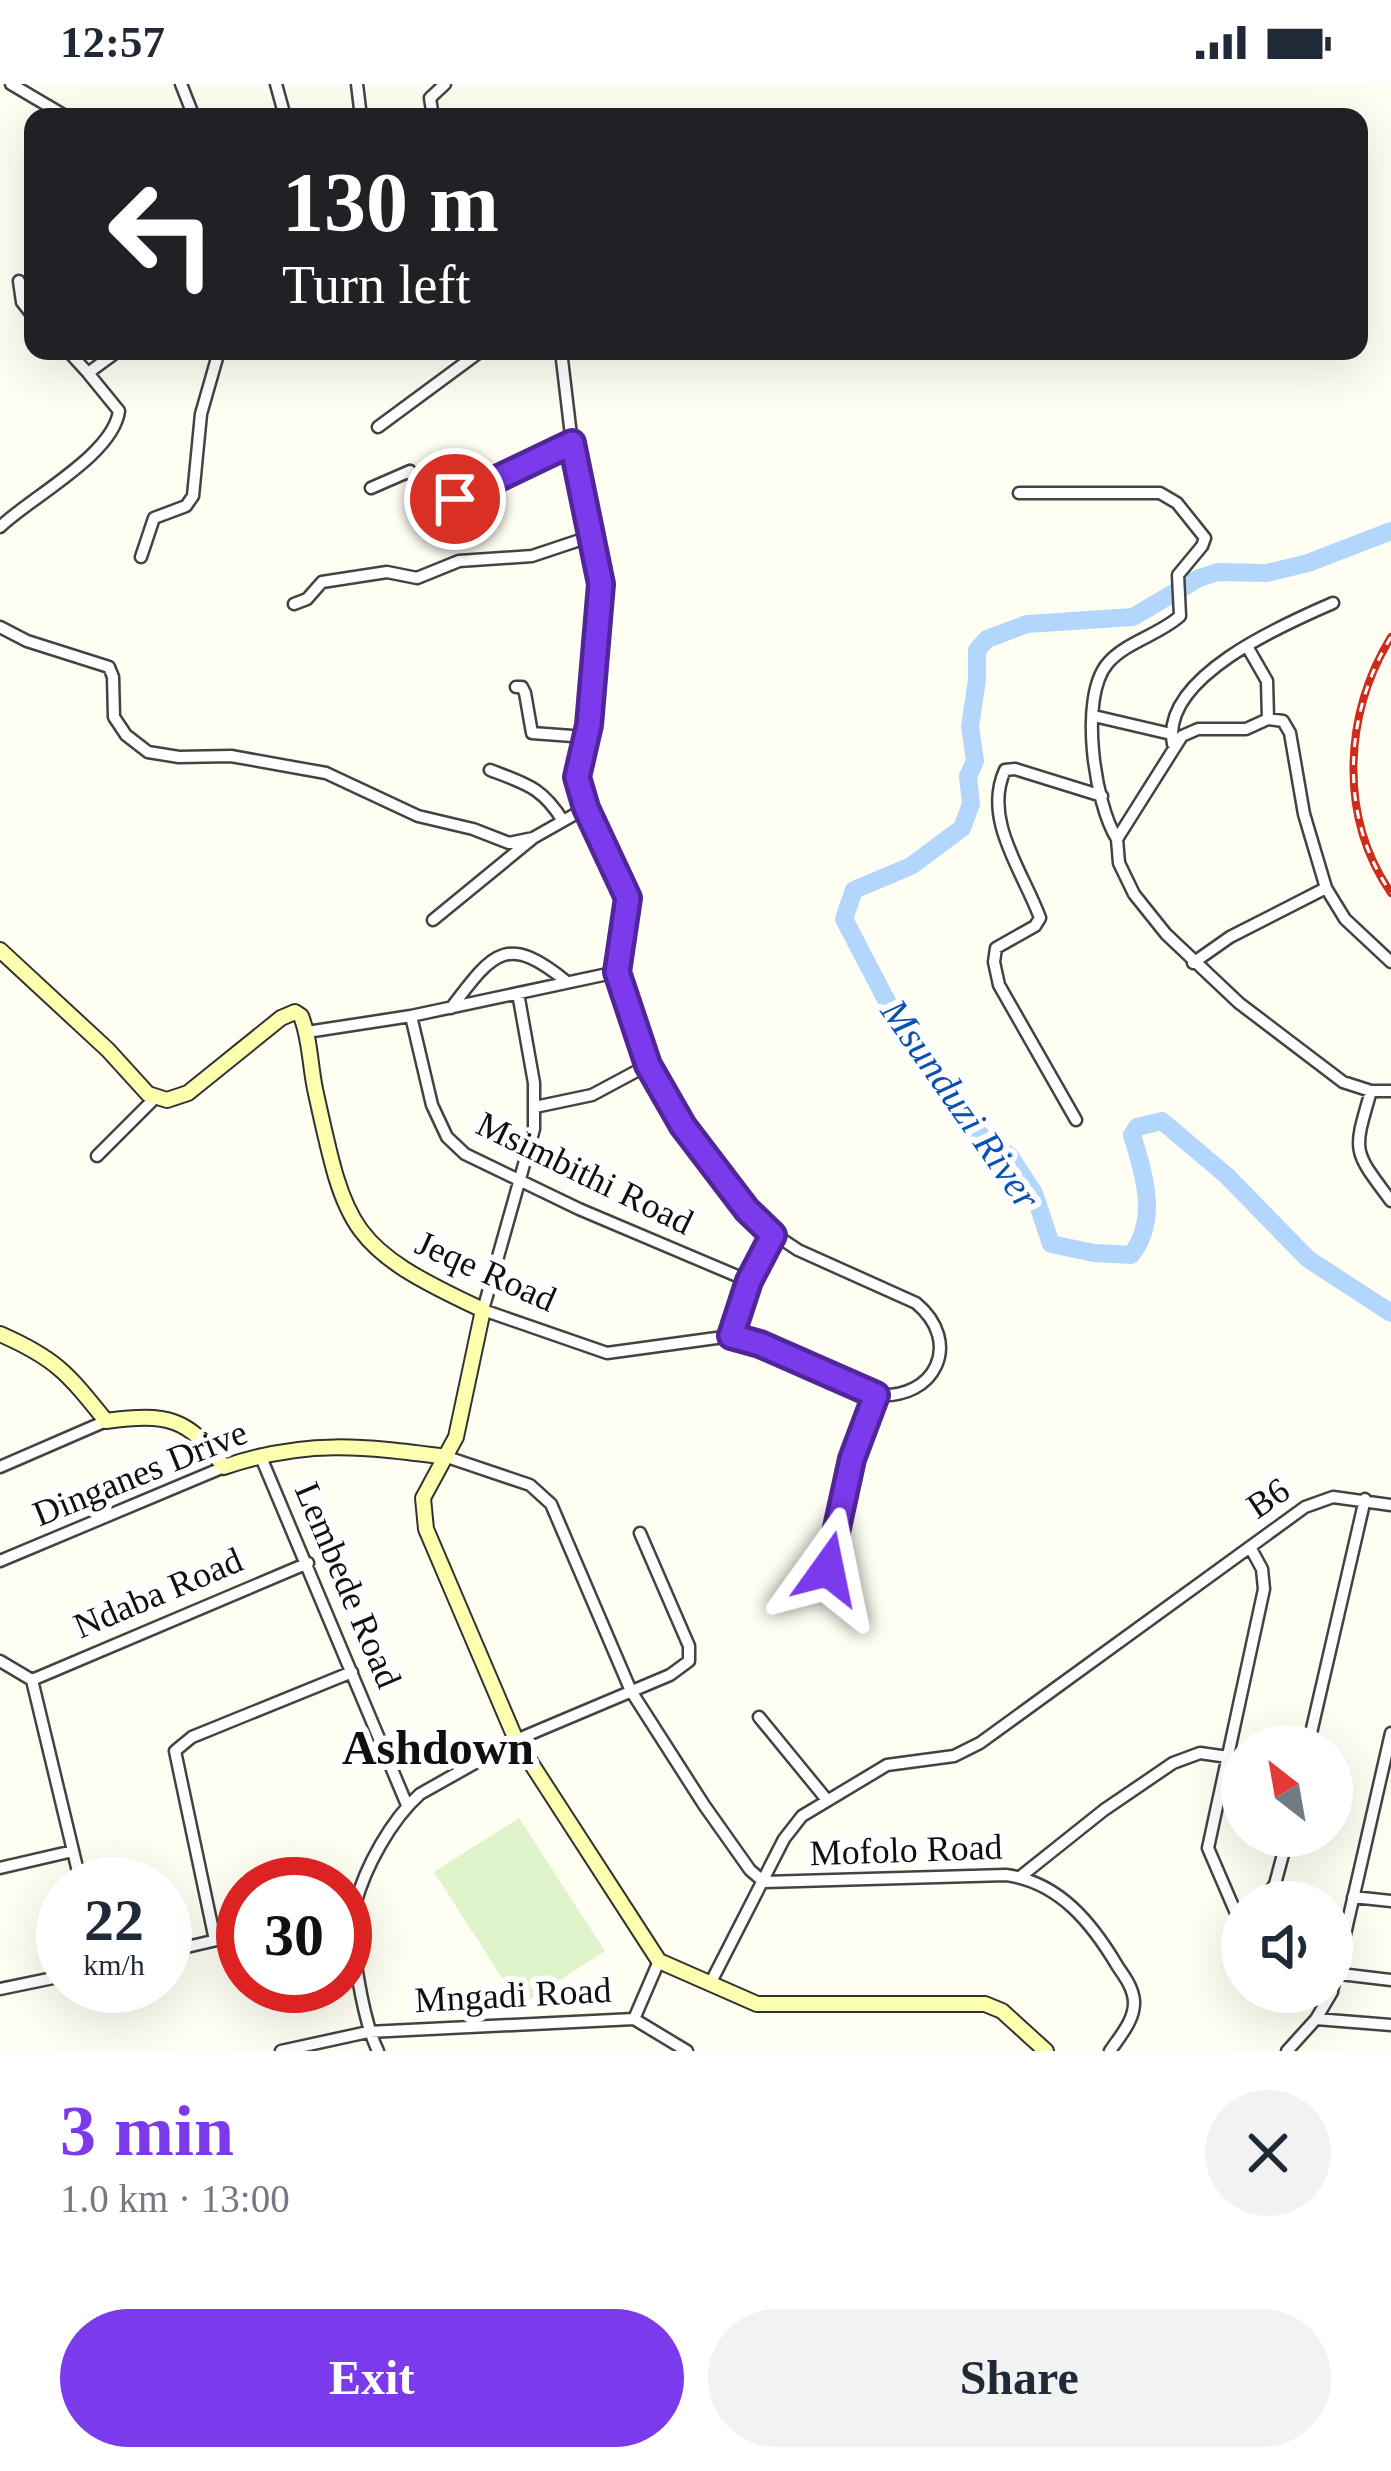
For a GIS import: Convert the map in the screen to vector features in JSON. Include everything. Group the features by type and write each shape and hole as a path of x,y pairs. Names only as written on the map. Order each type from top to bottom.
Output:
{"street":[{"path":"11,84 52,108"},
{"path":"29,94 42,84"},
{"path":"432,108 430,98 445,84"},
{"path":"19,281 24,305"},
{"path":"0,527 76,470 117,422 119,411 76,360"},
{"path":"88,373 106,360"},
{"path":"142,557 154,518 186,506 194,496 201,414 216,360"},
{"path":"378,427 470,360"},
{"path":"562,360 578,486 601,584 586,737 577,777 586,808 628,898 617,972 648,1065 703,1155 773,1235 839,1270 896,1292 924,1310 937,1337 934,1374 907,1393 876,1395 731,1336 749,1281 773,1235"},
{"path":"371,488 411,471 438,508 572,443"},
{"path":"1019,493 1152,492 1169,496 1205,538 1178,574 1180,616 1108,663 1099,682 1093,756 1119,862 1134,894 1193,964 1332,1075 1371,1091 1391,1091"},
{"path":"294,604 307,599 322,582 386,572 416,578 459,561 532,556 592,536"},
{"path":"1117,839 1172,739 1172,718 1190,687 1279,628 1333,603"},
{"path":"0,627 109,668 114,717 148,752 179,757 231,755 304,768 339,778 427,819 509,843 533,838"},
{"path":"1248,648 1267,681 1268,719"},
{"path":"516,687 525,693 532,733 586,737"},
{"path":"1094,716 1172,739 1198,729 1246,729 1268,719 1283,721 1289,729 1304,814 1326,888 1345,919 1391,962"},
{"path":"1076,1120 997,979 996,948 1040,921 1012,859 1000,814 1000,787 1004,772 1013,769 1102,796"},
{"path":"490,770 538,789 563,821"},
{"path":"433,920 533,838 586,808"},
{"path":"1193,964 1230,937 1326,888"},
{"path":"0,950 155,1098 170,1100 193,1090 289,1014 300,1014 307,1032 411,1016 617,972"},
{"path":"451,1007 486,964 507,954 538,959 567,982"},
{"path":"518,993 535,1107 522,1180 483,1310 460,1422 447,1457 428,1486 422,1516 515,1740 659,1961"},
{"name":"Msimbithi Road","path":"411,1016 426,1088 447,1137 476,1161 749,1281"},
{"name":"Jeqe Road","path":"307,1032 331,1163 343,1201 371,1245 399,1268 483,1310 607,1353 731,1336"},
{"path":"535,1107 592,1095 648,1065"},
{"path":"1371,1091 1359,1127 1358,1153 1391,1201"},
{"path":"97,1156 155,1098"},
{"path":"0,1334 65,1370 106,1421"},
{"path":"828,1569 852,1459 876,1395"},
{"path":"0,1467 106,1421 151,1419 180,1423 201,1436 224,1467"},
{"name":"Dinganes Drive","path":"0,1561 260,1455 326,1446 447,1457"},
{"name":"Lembede Road","path":"260,1455 407,1805"},
{"path":"447,1457 514,1479 543,1495 563,1528 631,1690 704,1805 750,1870 764,1882"},
{"name":"B6","path":"710,1984 790,1829 826,1800 887,1765 954,1756 980,1743 1319,1501 1333,1497 1391,1505"},
{"path":"1312,1725 1365,1499"},
{"path":"372,1866 407,1805 435,1785 515,1740 681,1669 691,1655 640,1533"},
{"path":"1235,1725 1264,1589 1262,1569 1250,1546"},
{"name":"Ndaba Road","path":"32,1679 308,1563"},
{"path":"0,1660 32,1679 74,1857"},
{"path":"192,1946 215,1940 175,1751 192,1737 352,1672"},
{"path":"759,1717 826,1800"},
{"path":"1391,1733 1353,1897 1391,1901"},
{"path":"1019,1877 1173,1763 1200,1753 1221,1756"},
{"path":"1221,1789 1208,1848 1223,1881"},
{"path":"0,1868 73,1851"},
{"name":"Mofolo Road","path":"764,1882 1019,1877 1063,1898 1084,1918 1119,1967 1134,1999 1131,2017 1110,2051"},
{"name":"Mngadi Road","path":"280,2051 368,2032 634,2019 659,1961 758,2004 985,2004 1012,2018 1046,2051"},
{"path":"1353,1975 1391,1980"},
{"path":"0,1989 36,1982"},
{"path":"365,2013 378,2051"},
{"path":"1286,2051 1319,2013"},
{"path":"634,2019 687,2051"},
{"path":"1316,2019 1391,2025"}],"green space":[{"path":"519,1818 605,1951 520,2006 434,1872"}],"waterway":[{"name":"Msunduzi River","path":"1391,531 1308,563 1267,573 1218,572 1199,578 1133,617 1027,624 987,639 977,650 970,726 975,761 968,776 971,804 962,828 911,866 854,890 844,919 903,1032 979,1134 1009,1155 1034,1193 1051,1244 1131,1255 1147,1212 1132,1135 1137,1127 1162,1121 1227,1176 1308,1259 1391,1313"}],"railway":[{"path":"1391,637 1364,699 1354,765 1362,831 1391,893"}],"district":[{"name":"Ashdown","path":"438,1747"}],"route":[{"path":"455,499 572,443 601,584 589,725 577,777 586,808 628,898 617,972 648,1065 683,1126 747,1210 773,1235 749,1281 731,1336 748,1339 876,1395 852,1459 828,1569"}]}
